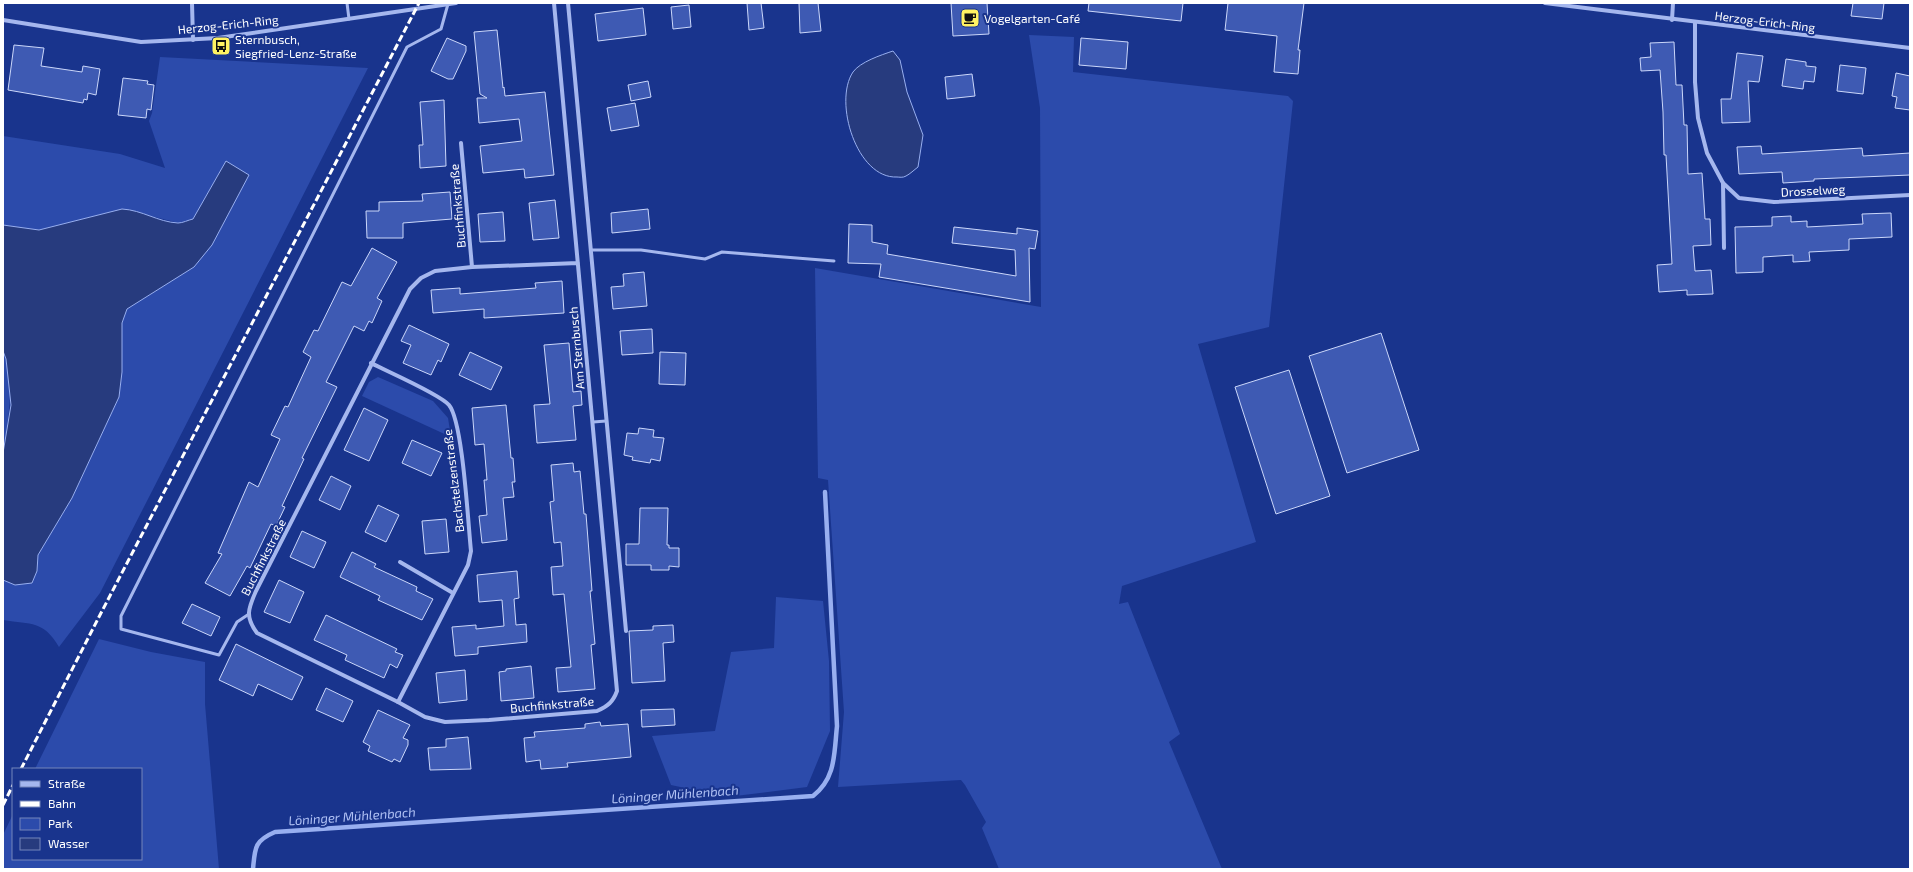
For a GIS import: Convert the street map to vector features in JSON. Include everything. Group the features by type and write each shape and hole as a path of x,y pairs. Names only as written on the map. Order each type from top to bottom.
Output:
{"street":[{"path":"192,3 193,40"},
{"name":"Herzog-Erich-Ring","path":"3,20 141,42 218,38 456,3"},
{"name":"Am Sternbusch","path":"554,3 617,691"},
{"name":"Am Sternbusch","path":"568,3 626,631"},
{"name":"Herzog-Erich-Ring","path":"1545,3 1672,20 1910,48"},
{"path":"1672,20 1673,3"},
{"name":"Drosselweg","path":"1695,22 1695,82 1698,118 1707,153 1723,183 1739,198 1774,202 1910,195"},
{"name":"Buchfinkstraße","path":"461,143 472,267"},
{"name":"Drosselweg","path":"1723,183 1724,248"},
{"name":"Buchfinkstraße","path":"578,263 472,267 435,271 421,278 410,289 256,591 250,606 249,623 257,634 398,702 425,717 445,722 597,711 609,705 617,691"},
{"name":"Bachstelzenstraße","path":"371,363 432,394 448,404 458,428 471,551 468,565 398,702"},
{"path":"400,562 453,592"}],"lane":[{"path":"348,3 349,19"},
{"path":"250,614 237,622 219,655 121,629 121,616 124,609 407,47 441,29 448,4"},
{"path":"591,250 640,250 705,259 722,252 834,261"},
{"path":"593,422 606,421"}],"green space":[{"path":"1029,35 1074,37 1073,72 1288,96 1293,101 1269,327 1198,344 1256,542 1122,586 1119,604 1128,602 1180,734 1169,742 1222,869 999,869 982,828 986,822 961,780 838,787 844,712 828,480 818,478 815,268 1041,307 1040,108"},
{"path":"160,57 368,68 100,593 59,647 48,632 36,625 3,620 3,580 15,585 37,571 38,555 72,498 119,397 122,372 122,323 127,309 194,267 226,161 193,219 179,223 122,209 39,230 3,225 3,136 120,154 165,168 149,121 152,113"},
{"path":"3,351 9,376 10,402 3,453"},
{"path":"378,377 433,401 448,418 451,437 362,396 369,382"},
{"path":"776,597 823,601 829,661 830,731 807,787 727,797 671,785 652,736 715,731 731,652 774,648"},
{"path":"99,639 151,652 205,662 205,704 219,869 3,869 3,835 12,816 12,860 142,860 142,768 35,768"}],"water":[{"path":"893,51 900,60 907,92 923,135 918,167 905,177 883,174 870,166 860,153 852,136 846,101 848,85 856,68 871,59"},
{"path":"226,161 249,175 212,245 194,267 127,309 122,323 122,372 119,397 72,498 38,555 37,571 32,583 15,585 3,580 3,453 11,405 6,359 3,351 3,225 39,230 122,209 136,211 164,221 178,223 184,222 193,219"}],"building":[{"path":"747,3 761,3 764,28 749,30"},
{"path":"799,3 818,3 821,31 800,33"},
{"name":"Vogelgarten-Café","path":"951,3 987,3 989,34 953,36"},
{"path":"1089,3 1183,3 1181,21 1088,11"},
{"path":"1228,3 1304,3 1298,50 1300,50 1298,74 1274,72 1277,36 1225,30"},
{"path":"1853,3 1884,3 1882,19 1851,16"},
{"path":"689,5 691,27 673,29 671,7"},
{"path":"643,8 646,35 598,41 595,14"},
{"path":"497,30 505,96 545,92 554,175 525,178 524,169 483,173 480,146 522,141 519,119 479,123 477,98 487,98 480,94 474,32"},
{"path":"447,38 466,46 466,51 453,79 448,79 431,71"},
{"path":"1081,38 1128,42 1126,69 1079,65"},
{"path":"1674,42 1676,85 1682,85 1684,125 1687,125 1688,174 1702,173 1705,219 1710,219 1711,245 1693,246 1695,271 1711,270 1713,294 1687,295 1687,290 1659,292 1657,265 1672,264 1666,155 1664,155 1660,70 1641,71 1640,58 1651,57 1650,43"},
{"path":"14,45 44,48 41,66 82,72 83,66 100,69 96,95 88,93 87,100 84,99 83,103 8,90"},
{"path":"1737,53 1763,56 1759,82 1748,81 1750,122 1722,123 1721,99 1731,99"},
{"path":"1786,59 1806,62 1806,66 1816,67 1814,82 1804,81 1803,89 1782,86"},
{"path":"1840,65 1866,68 1863,94 1837,91"},
{"path":"1896,73 1910,76 1910,110 1895,108 1897,97 1892,96"},
{"path":"972,74 975,96 947,99 945,77"},
{"path":"123,78 148,81 147,84 154,85 151,110 147,109 146,118 118,115"},
{"path":"648,81 651,97 631,101 628,85"},
{"path":"444,100 446,166 420,168 419,145 423,145 420,102"},
{"path":"635,103 639,126 611,131 607,108"},
{"path":"1761,146 1762,154 1862,148 1863,156 1910,153 1910,175 1814,179 1814,181 1783,183 1782,172 1739,174 1737,147"},
{"path":"450,192 452,219 403,223 403,238 367,238 366,211 379,211 379,202 423,201 422,194"},
{"path":"555,200 559,238 533,240 529,203"},
{"path":"648,209 650,229 612,233 611,213"},
{"path":"503,212 505,241 480,242 478,214"},
{"path":"1891,213 1892,237 1849,239 1849,250 1809,252 1810,261 1793,262 1793,255 1763,257 1763,272 1736,273 1735,227 1772,226 1772,217 1791,216 1791,222 1807,221 1807,227 1863,224 1862,214"},
{"path":"849,224 872,225 872,242 888,245 887,254 1016,276 1015,250 952,243 954,227 1017,234 1017,228 1038,231 1035,249 1029,248 1030,302 879,277 881,264 848,263"},
{"path":"372,248 397,262 377,298 382,301 372,323 369,321 364,331 354,326 326,382 337,387 302,458 304,459 282,506 285,507 276,526 271,524 250,568 247,566 230,596 205,583 222,554 218,553 249,482 258,487 280,439 271,435 285,406 288,407 311,357 303,352 314,330 318,331 342,282 351,286"},
{"path":"644,272 647,306 613,309 611,287 624,286 623,274"},
{"path":"562,281 564,313 484,318 484,309 433,313 431,290 460,288 460,294 536,288 535,283"},
{"path":"409,325 449,344 441,362 438,360 431,375 403,363 411,345 401,341"},
{"path":"652,329 653,353 622,355 620,331"},
{"path":"1381,333 1419,450 1347,473 1309,356"},
{"path":"569,343 573,392 581,391 582,405 573,406 576,440 537,443 534,405 550,404 544,345"},
{"path":"470,352 502,367 491,390 459,375"},
{"path":"660,352 686,353 685,385 659,384"},
{"path":"1289,370 1330,496 1276,514 1235,387"},
{"path":"506,405 515,482 512,482 514,497 503,498 507,540 482,543 479,516 487,515 484,480 487,480 484,444 475,445 472,408"},
{"path":"364,408 388,420 369,461 344,450"},
{"path":"639,428 654,430 653,437 664,438 660,461 651,459 650,463 632,460 633,457 624,455 627,433 638,434"},
{"path":"412,440 442,453 431,476 402,463"},
{"path":"573,463 574,472 580,471 584,514 586,514 592,591 590,591 595,644 591,645 595,689 558,692 556,668 571,667 564,594 553,595 551,567 563,566 561,542 554,543 550,502 554,501 551,465"},
{"path":"331,476 351,486 340,510 319,500"},
{"path":"378,505 399,515 386,542 365,532"},
{"path":"640,508 668,508 667,545 669,545 669,548 679,548 679,567 669,566 669,570 651,570 651,565 626,565 626,544 639,544"},
{"path":"446,519 449,552 425,554 422,521"},
{"path":"302,531 326,542 314,568 290,557"},
{"path":"352,552 376,564 374,567 417,587 416,591 433,599 422,620 378,600 380,596 340,577"},
{"path":"517,571 519,598 514,599 516,625 526,624 527,642 478,647 478,654 455,656 452,627 476,625 476,629 504,626 502,600 479,602 477,575"},
{"path":"279,580 304,592 290,623 264,612"},
{"path":"192,604 220,617 211,636 182,623"},
{"path":"326,615 397,649 395,652 403,655 397,668 390,664 384,678 345,660 347,655 314,640"},
{"path":"673,625 674,642 663,643 665,681 632,683 629,631 653,630 653,626"},
{"path":"236,644 303,677 292,700 258,684 253,696 219,680"},
{"path":"531,666 534,698 501,701 499,672 506,671 506,669"},
{"path":"465,670 467,700 439,703 436,673"},
{"path":"326,688 353,701 343,722 316,710"},
{"path":"674,709 675,725 642,727 641,710"},
{"path":"378,710 410,725 403,738 408,740 408,745 400,762 394,759 392,762 368,751 370,746 363,742"},
{"path":"600,722 601,726 628,724 631,757 567,763 568,767 541,769 540,760 526,762 524,738 535,737 534,732 585,728 585,724"},
{"path":"468,737 471,769 430,770 428,748 446,747 446,739"}],"waterway":[{"name":"Löninger Mühlenbach","path":"253,869 255,850 259,842 275,832 813,796 821,789 830,773 834,756 837,726 825,492"}],"railway":[{"path":"22,768 419,3"},
{"path":"3,805 12,787"}],"place":[{"name":"Vogelgarten-Café","path":"970,18"},
{"name":"Sternbusch, Siegfried-Lenz-Straße","path":"221,46"}]}
